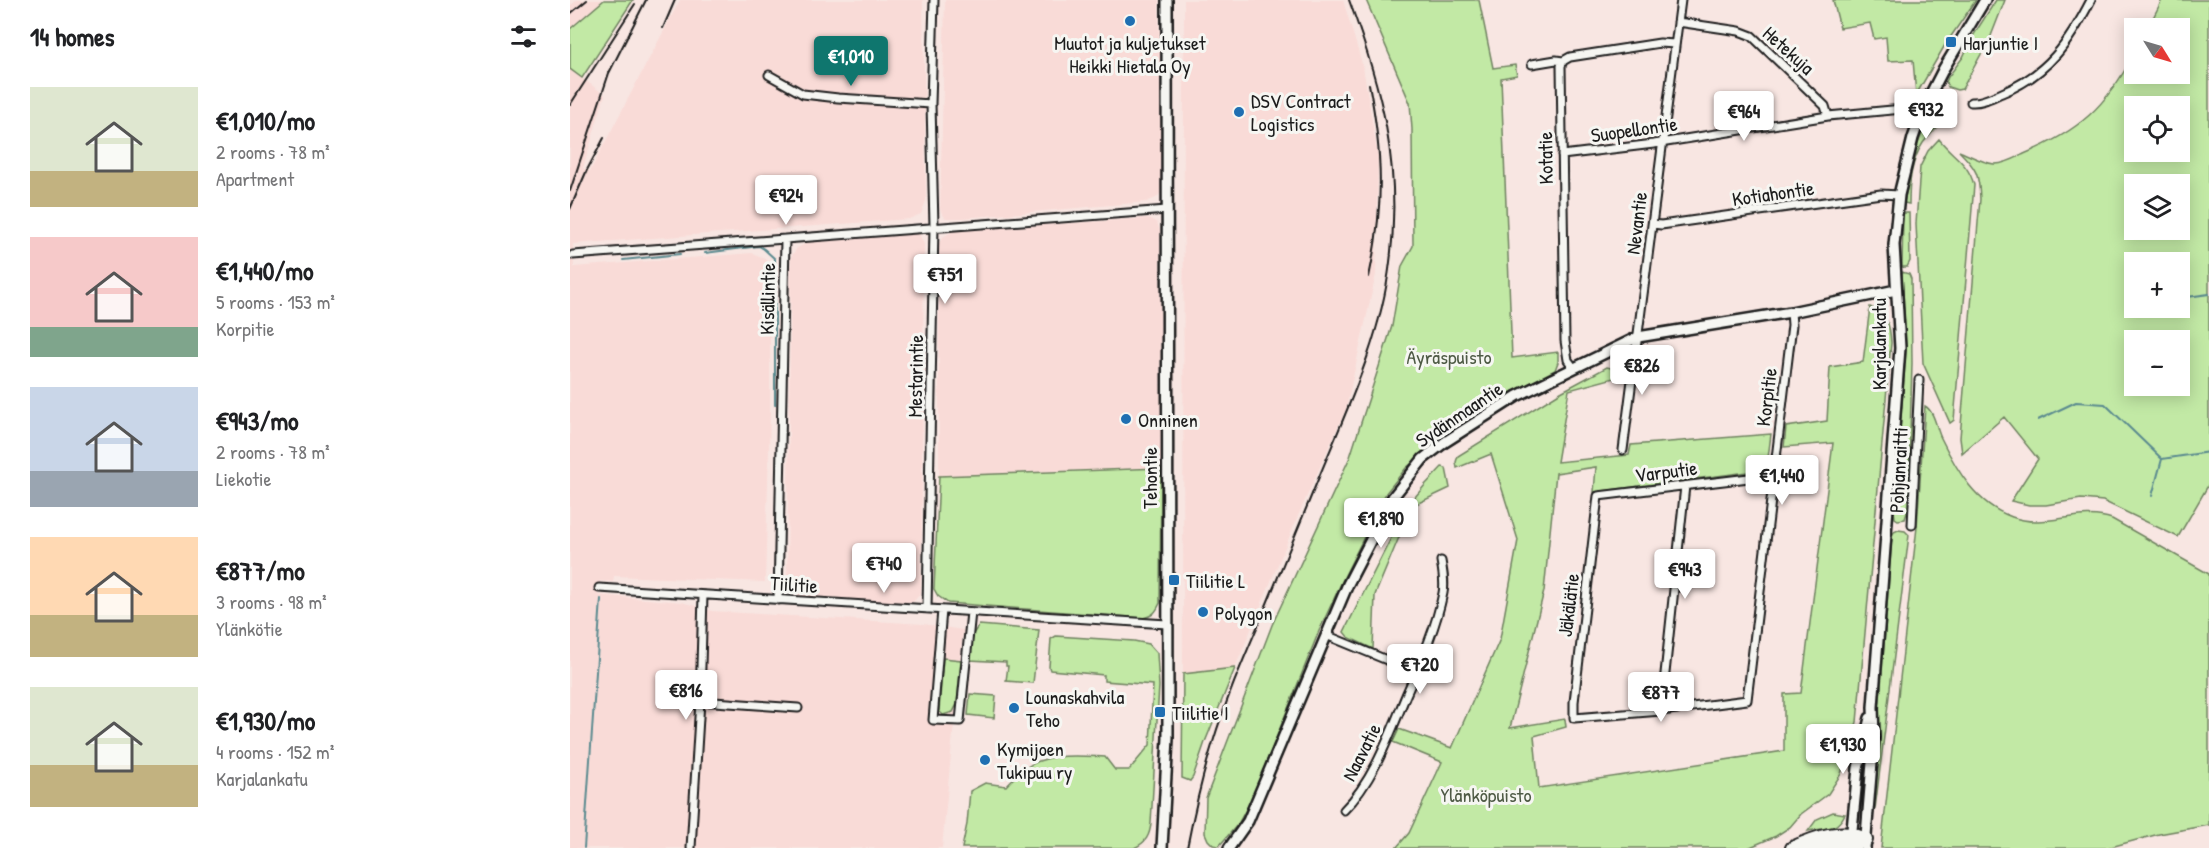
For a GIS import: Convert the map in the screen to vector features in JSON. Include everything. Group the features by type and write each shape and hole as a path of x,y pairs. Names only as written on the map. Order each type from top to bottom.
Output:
{"highway":[{"path":"1792,848 1821,837 1840,834 1851,842 1859,845 1865,844"},
{"path":"1798,848 1851,842"}],"street":[{"name":"Mestarintie","path":"927,609 934,226 932,104 934,0"},
{"name":"Tehontie","path":"1162,848 1168,738 1167,0"},
{"name":"Nevantie","path":"1623,450 1681,0"},
{"name":"Karjalankatu","path":"1865,844 1899,358 1894,245 1899,195 1913,138 1924,107 1944,68 1985,0"},
{"path":"1971,102 1979,102 2015,88 2038,73 2059,53 2091,0"},
{"name":"Hetekuja","path":"1678,22 1739,31 1752,36 1825,106 1828,116"},
{"path":"1532,64 1563,61 1570,57 1660,43 1675,44"},
{"name":"Kotatie","path":"1563,61 1560,71 1565,340 1568,360 1574,368"},
{"path":"769,75 803,94 932,104"},
{"name":"Suopellontie","path":"1562,155 1654,144 1828,116 1924,107"},
{"name":"Kotiahontie","path":"1653,224 1661,225 1881,194 1899,195"},
{"name":"Kisällintie","path":"778,600 785,239 1167,210"},
{"path":"573,255 785,239"},
{"name":"Sydänmaantie","path":"1229,848 1248,821 1354,573 1393,497 1423,459 1445,442 1517,396 1638,337 1791,312 1896,290"},
{"name":"Korpitie","path":"1661,711 1747,700 1792,325 1791,312"},
{"name":"Pohjanraitti","path":"1912,525 1919,380"},
{"name":"Varputie","path":"1598,496 1774,475"},
{"path":"1661,711 1685,486"},
{"name":"Jäkälätie","path":"1598,496 1574,718 1661,711"},
{"name":"Naavatie","path":"1344,810 1356,798 1367,778 1392,729 1416,672 1443,593 1441,561"},
{"name":"Tiilitie","path":"599,588 1167,624"},
{"path":"691,848 700,701 703,595"},
{"path":"942,610 933,720 960,721 971,612"},
{"path":"1326,635 1416,672"},
{"path":"700,701 798,708"},
{"name":"Karjalankatu","path":"1851,842 1858,768 1873,707"}],"shaded area":[{"path":"577,0 604,0 570,29 570,6"},
{"path":"680,0 923,0 926,201 921,214 909,219 573,244 574,267 752,253 765,258 770,270 770,415 765,582 614,576 613,582 600,581 598,595 682,602 712,611 923,624 963,630 942,848 570,848 570,69 605,95 583,168 590,171"},
{"path":"945,0 1159,0 1162,184 1160,194 1146,202 946,218 940,209"},
{"path":"1184,0 1343,0 1363,67 1378,156 1376,274 1346,409 1298,516 1235,668 1183,674"},
{"path":"1149,218 1157,222 1160,231 1161,468 939,476 939,243 943,237 953,231"},
{"path":"919,234 924,244 921,593 913,602 904,603 800,595 790,590 787,577 791,257 797,248 809,242"}],"green space":[{"path":"604,0 633,0 582,78 570,69 570,29"},
{"name":"Äyräspuisto","path":"1366,0 1479,0 1493,68 1515,65 1517,75 1501,78 1512,358 1558,352 1558,362 1555,370 1461,423 1406,468 1386,493 1319,631 1252,798 1238,824 1219,846 1213,845 1205,833 1206,798 1272,625 1350,457 1392,326 1402,266 1413,246 1410,103"},
{"path":"1833,0 1976,0 1945,45 1916,95 1913,60 1888,61 1886,37 1874,39 1870,23 1840,28"},
{"path":"1996,0 2005,0 1991,36 1962,89 1948,87 1946,82 1948,77 1963,57 1973,36"},
{"path":"2162,0 2209,0 2209,484 2178,537 2103,501 2081,499 2046,505 2029,505 2011,501 2038,459 2004,417 1962,453 1960,438 1980,199 1976,172 1959,151 1985,162 1998,164 2043,145 2076,126 2089,115 2113,89 2124,71 2124,84 2190,84 2190,18 2153,18"},
{"path":"1933,104 1946,108 1948,113 1919,150 1912,172 1909,204 1904,203 1913,157"},
{"path":"1939,139 1964,165 1974,185 1954,420 1950,423 1923,363 1916,224 1920,167 1928,151"},
{"path":"1903,213 1909,213 1910,261 1907,267 1902,267"},
{"path":"1902,272 1909,274 1911,279 1912,363 1908,509 1905,519 1898,520 1895,518 1894,510 1906,350"},
{"name":"Ylänköpuisto","path":"1870,307 1881,313 1887,321 1891,343 1857,722 1841,774 1828,794 1801,814 1790,827 1748,848 1396,848 1409,833 1442,762 1393,742 1399,729 1452,748 1500,639 1518,540 1491,454 1457,468 1458,456 1561,392 1607,367 1619,370 1625,375 1569,390 1557,462 1629,455 1631,445 1771,434 1767,466 1763,470 1594,492 1596,467 1556,473 1544,591 1510,728 1565,719 1566,727 1534,736 1539,788 1784,751 1784,694 1801,693 1833,443 1784,447 1786,427 1827,421 1830,367 1863,362"},
{"path":"1925,406 1933,416 1941,438 1961,474 1978,495 1999,511 2012,517 2037,521 2087,515 2112,519 2209,574 2209,825 2159,834 2107,848 1881,848 1917,527"},
{"path":"1442,467 1446,468 1450,488 1412,506 1375,595 1373,649 1348,637 1344,632 1406,508"},
{"path":"1161,468 1160,603 1152,615 1143,618 948,603 938,596 934,589 939,476"},
{"path":"1898,530 1905,531 1909,535 1875,809 1872,809 1892,536"},
{"path":"979,625 1039,630 1033,683 1006,681 1008,666 1006,662 970,660 973,634"},
{"path":"1056,636 1134,641 1149,644 1157,653 1159,686 1151,823 1148,835 1142,844 1134,848 962,848 970,791 985,783 1006,786 1032,764 1062,756 1105,757 1115,770 1129,770 1150,745 1153,685 1104,681 1104,675 1050,670 1051,639"},
{"path":"943,658 961,660 957,704 953,712 943,715 939,711"},
{"path":"1235,668 1193,777 1190,781 1182,778 1183,674"},
{"path":"970,694 996,696 994,718 968,715"},
{"path":"1833,812 1845,814 1838,824 1830,828 1808,831 1817,819"}],"waterway":[{"path":"705,253 759,246 775,259 775,405"},
{"path":"623,260 680,254"},
{"path":"2190,297 2209,294"},
{"path":"2038,420 2076,402 2105,404 2162,459 2209,452"},
{"path":"2152,496 2162,459"},
{"path":"584,848 601,599"}],"railway":[{"path":"570,14 587,0"},
{"path":"570,191 609,73 646,0"},
{"path":"663,28 675,0"},
{"path":"1187,848 1202,781 1223,712 1352,398 1371,345 1386,290 1393,227 1391,160 1380,97 1349,0"},
{"path":"570,105 635,4"},
{"path":"1369,84 1377,134 1380,180 1377,227 1369,277"},
{"path":"570,209 604,138"}],"place":[{"name":"Muutot ja kuljetukset Heikki Hietala Oy","path":"1130,21"},
{"name":"Harjuntie I","path":"1951,42"},
{"name":"DSV Contract Logistics","path":"1239,112"},
{"name":"Onninen","path":"1126,419"},
{"name":"Tiilitie L","path":"1174,580"},
{"name":"Polygon","path":"1203,612"},
{"name":"Lounaskahvila Teho","path":"1014,708"},
{"name":"Tiilitie I","path":"1160,712"},
{"name":"Kymijoen Tukipuu ry","path":"985,760"}]}
